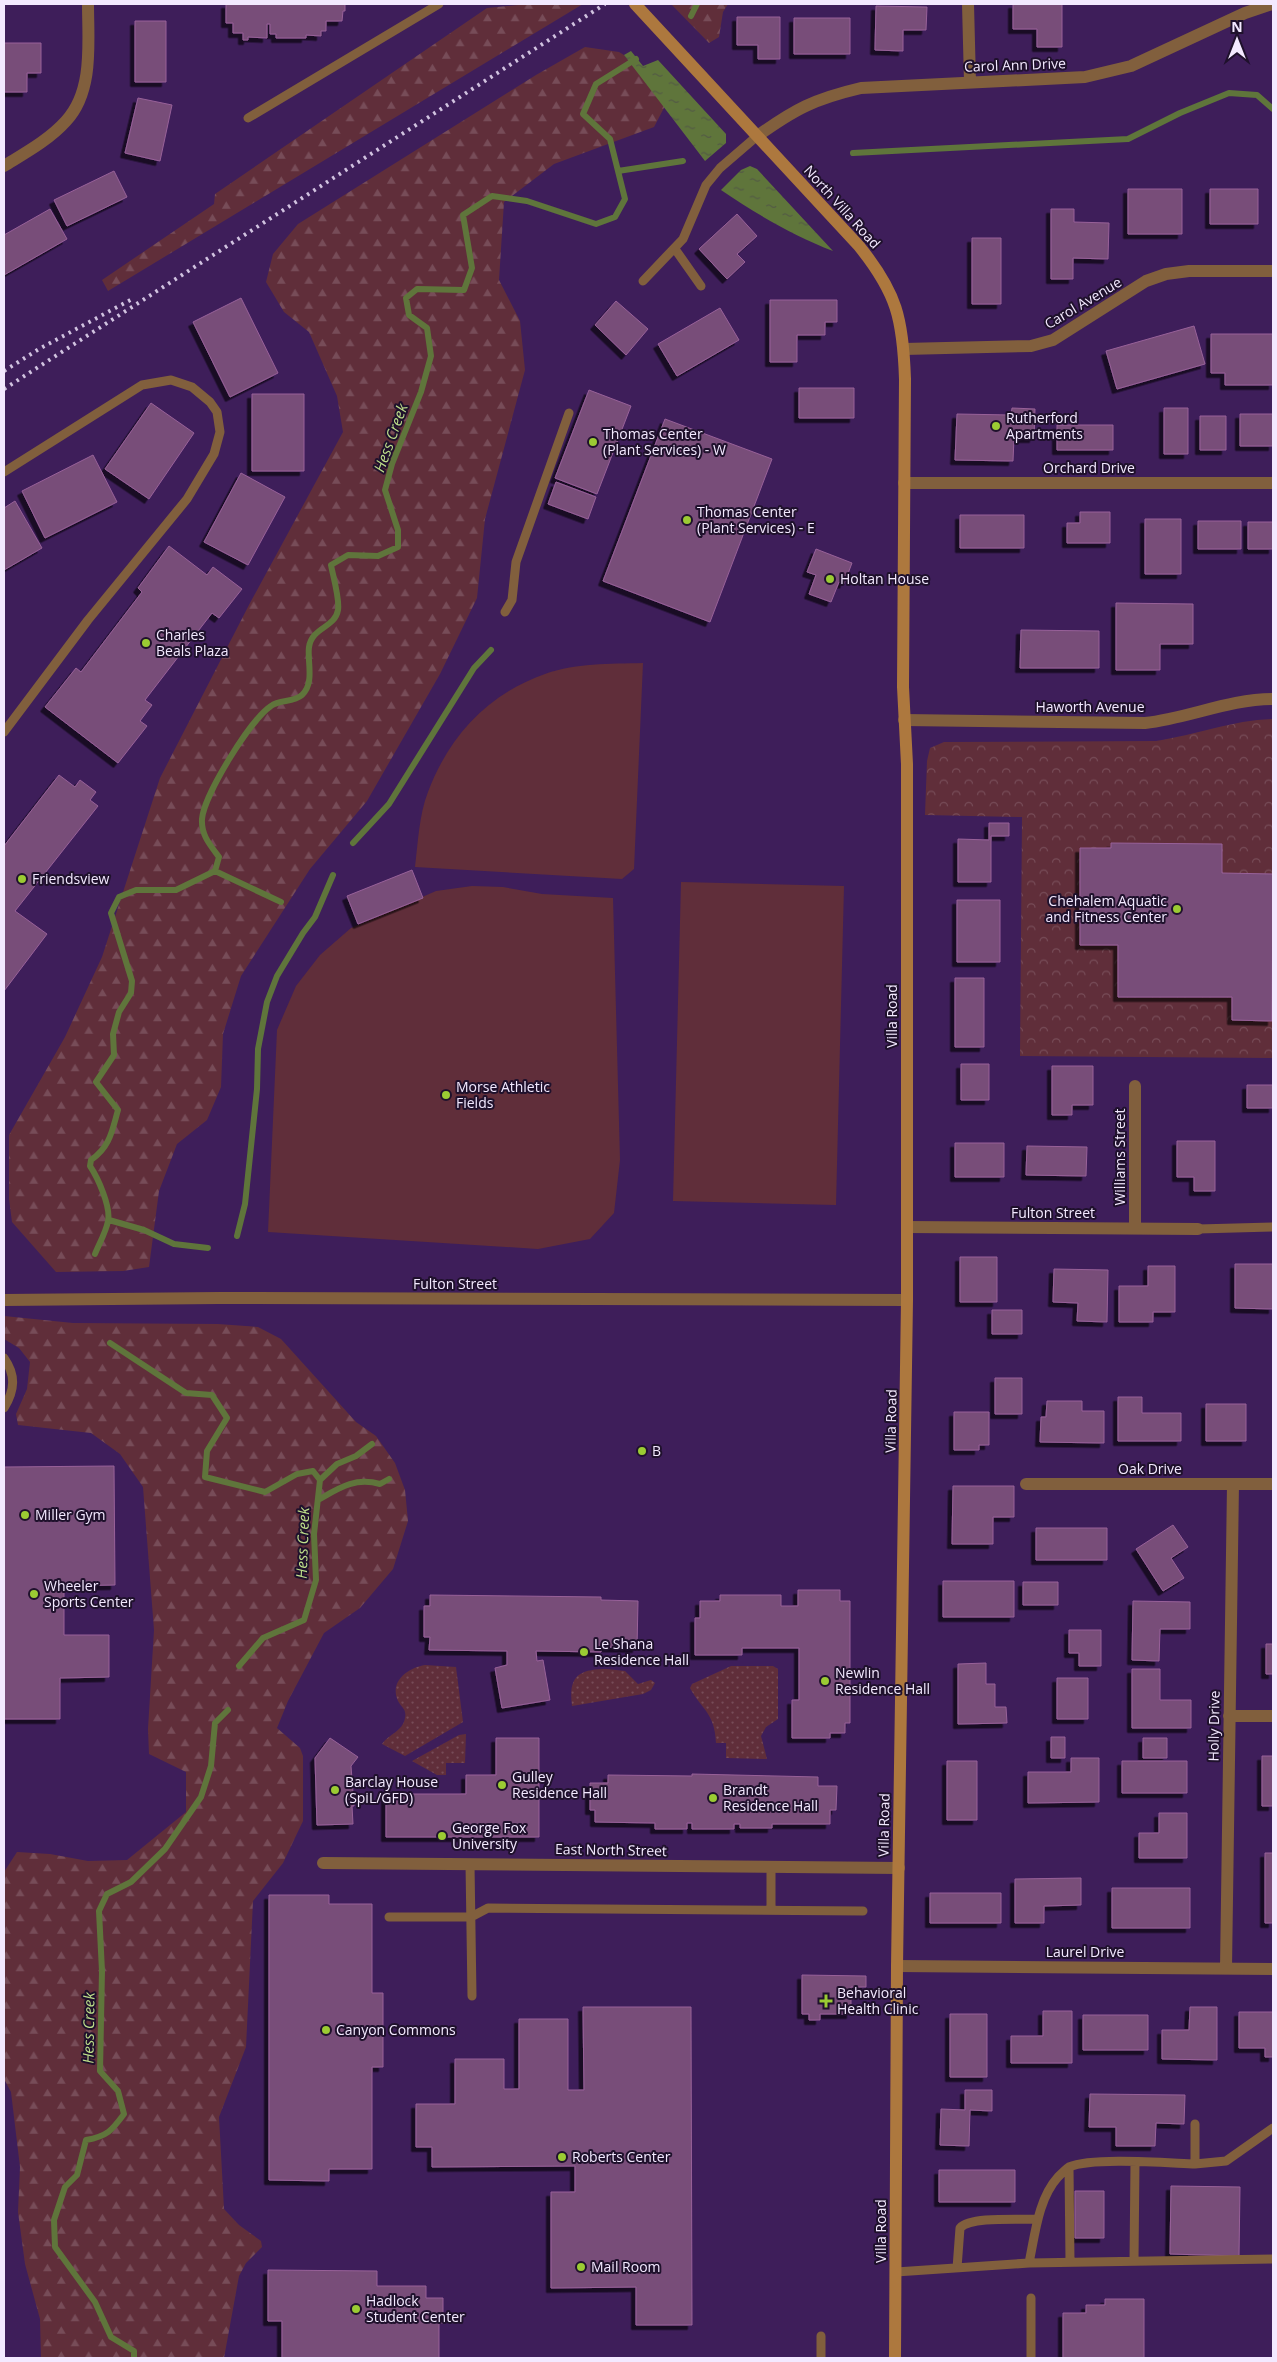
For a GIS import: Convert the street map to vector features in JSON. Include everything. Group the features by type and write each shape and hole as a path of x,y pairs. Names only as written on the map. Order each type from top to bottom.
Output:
{"main road":[{"name":"North Villa Road","path":"635,4 858,246 873,264 888,288 901,324 904,349 904,483"},
{"name":"Villa Road","path":"895,2358 898,1868 907,1300 907,764 904,720 904,483"}],"street":[{"path":"4,166 36,146 65,122 76,108 83,90 88,56 88,4"},
{"path":"968,4 970,82"},
{"name":"Carol Ann Drive","path":"756,137 804,105 861,88 1084,77 1131,66 1244,8 1272,4"},
{"name":"Carol Avenue","path":"904,349 1031,346 1053,340 1146,281 1166,274 1189,271 1273,271"},
{"name":"Orchard Drive","path":"904,483 1273,483"},
{"name":"Haworth Avenue","path":"904,720 1145,723 1171,720 1233,702 1273,699"},
{"name":"Williams Street","path":"1135,1086 1135,1228"},
{"name":"Fulton Street","path":"907,1227 1198,1229"},
{"name":"Fulton Street","path":"4,1300 219,1298 907,1300"},
{"name":"Oak Drive","path":"1026,1484 1273,1484"},
{"name":"Holly Drive","path":"1226,1968 1233,1484"},
{"path":"1230,1716 1273,1716"},
{"name":"East North Street","path":"324,1863 898,1868"},
{"name":"Laurel Drive","path":"897,1966 1273,1969"}],"lane":[{"path":"248,118 439,4"},
{"path":"643,281 675,249 690,225 706,185 720,168 756,137"},
{"path":"675,249 701,286"},
{"path":"4,472 142,386 171,380 185,384 192,387 210,402 217,412 220,432 214,454 187,499 88,620 4,732"},
{"path":"505,612 512,600 516,562 569,413"},
{"path":"1198,1229 1273,1227"},
{"path":"4,1358 10,1367 14,1381 11,1396 4,1408"},
{"path":"470,1864 472,1996"},
{"path":"770,1910 771,1867"},
{"path":"389,1917 471,1917 488,1908 863,1911"},
{"path":"1195,2124 1195,2164"},
{"path":"1029,2263 1038,2219 1047,2194 1058,2177 1069,2167 1088,2163 1195,2164 1226,2161 1273,2128"},
{"path":"1134,2260 1135,2162"},
{"path":"1069,2167 1070,2261"},
{"path":"957,2268 960,2228 962,2226 974,2222 1038,2219"},
{"path":"896,2272 1070,2261 1273,2259"},
{"path":"1031,2358 1032,2298"},
{"path":"821,2336 821,2358"}],"green space":[{"path":"529,4 583,4 108,291 102,280 214,204 215,194 487,8"},
{"path":"671,4 728,4 723,12 719,37 709,43"},
{"path":"585,47 619,52 624,55 665,106 654,127 554,164 504,202 499,280 520,321 525,370 485,519 477,598 440,674 367,801 310,869 241,976 223,1034 221,1087 207,1120 177,1144 159,1191 149,1267 123,1271 56,1272 12,1222 9,1199 9,1135 65,1037 102,957 160,778 250,603 343,432 337,396 309,332 284,312 266,282 273,254 298,224 536,75"},
{"path":"643,663 634,869 622,879 415,867 423,810 428,792 437,772 459,735 488,705 524,683 556,670 593,665"},
{"path":"1273,719 1273,1058 1020,1056 1022,817 925,815 927,761 930,748 944,742 1156,741 1243,722"},
{"path":"681,882 844,886 836,1205 673,1201"},
{"name":"Morse Athletic Fields","path":"472,886 503,887 542,894 613,898 620,1160 614,1213 590,1239 538,1249 268,1232 277,1030 296,986 320,955 351,928 436,891"},
{"path":"4,1316 73,1323 218,1324 258,1327 281,1339 356,1422 376,1436 395,1463 405,1490 408,1521 393,1569 360,1608 324,1633 288,1701 277,1728 300,1748 303,1756 303,1821 283,1863 253,1901 246,2047 219,2117 224,2209 239,2225 261,2241 262,2247 246,2263 239,2276 224,2358 41,2358 40,2319 25,2264 18,2212 20,2167 11,2092 4,2079 4,1872 17,1852 50,1854 88,1861 127,1860 186,1812 186,1772 149,1754 148,1729 154,1630 143,1487 120,1454 91,1433 18,1425 16,1414 27,1389 30,1362 19,1348 4,1339"},
{"path":"425,1665 456,1667 463,1722 405,1756 382,1744 404,1722 404,1710 396,1694 398,1682 407,1672"},
{"path":"731,1666 773,1666 778,1669 778,1719 766,1727 761,1736 767,1759 726,1758 726,1743 716,1743 710,1718 690,1688 692,1684"},
{"path":"597,1669 625,1671 638,1684 651,1680 655,1683 651,1690 643,1694 572,1706 572,1688 577,1676"},
{"path":"466,1734 465,1763 446,1763 446,1775 437,1775 412,1761 459,1735"}],"water":[{"path":"631,51 643,66 658,60 726,134 726,143 705,161 624,55"},
{"path":"750,166 757,169 833,251 804,239 776,224 721,190 741,170"}],"building":[{"path":"226,4 345,4 345,11 343,11 342,21 326,21 326,31 321,31 321,36 306,35 306,38 276,38 276,34 270,34 270,24 267,24 267,38 248,37 248,40 243,40 243,33 233,33 233,23 226,23"},
{"path":"1013,4 1062,4 1062,47 1037,47 1037,29 1013,29"},
{"path":"876,6 927,7 926,30 903,30 903,51 875,50"},
{"path":"737,17 780,17 780,59 758,59 758,45 737,45"},
{"path":"794,18 850,18 850,54 794,54"},
{"path":"135,21 166,21 166,82 135,82"},
{"path":"4,43 41,43 41,73 27,73 27,92 4,92"},
{"path":"138,98 172,105 160,161 125,153"},
{"path":"114,171 127,197 67,226 54,200"},
{"path":"1128,189 1182,189 1182,234 1128,234"},
{"path":"1210,189 1258,189 1258,224 1210,224"},
{"path":"50,209 67,239 4,275 4,235"},
{"path":"1051,209 1074,209 1074,222 1109,223 1108,259 1073,258 1073,279 1051,279"},
{"path":"737,214 757,236 737,254 745,262 727,279 699,249"},
{"path":"972,238 1001,238 1001,304 972,304"},
{"path":"241,298 278,373 230,397 193,322"},
{"path":"770,300 837,300 837,322 825,322 825,335 797,335 797,362 770,362"},
{"path":"616,301 648,329 626,355 595,325"},
{"path":"720,308 739,340 677,376 658,344"},
{"path":"1194,326 1205,364 1117,389 1106,351"},
{"path":"1211,334 1273,334 1273,385 1225,385 1225,373 1211,373"},
{"path":"799,388 854,388 854,418 799,418"},
{"name":"Thomas Center (Plant Services) - W","path":"589,390 631,406 597,494 555,478"},
{"path":"252,394 304,394 304,471 252,471"},
{"path":"151,403 194,433 149,499 105,469"},
{"name":"Rutherford Apartments","path":"1012,408 1035,409 1034,438 1014,438 1013,461 955,460 957,414 1011,415"},
{"path":"1164,408 1188,408 1188,454 1164,454"},
{"path":"1240,414 1273,414 1273,446 1240,446"},
{"path":"1200,416 1226,416 1226,450 1200,450"},
{"name":"Thomas Center (Plant Services) - E","path":"665,419 772,459 710,622 603,581"},
{"path":"1057,425 1113,425 1113,450 1057,450"},
{"path":"93,455 117,502 45,538 22,491"},
{"path":"241,473 285,497 248,565 204,542"},
{"path":"556,482 596,497 588,519 548,504"},
{"path":"15,501 42,548 4,570 4,508"},
{"path":"1080,512 1110,512 1110,543 1067,543 1067,523 1080,523"},
{"path":"960,515 1024,515 1024,548 960,548"},
{"path":"1145,519 1181,519 1181,574 1145,574"},
{"path":"1198,521 1241,521 1241,549 1198,549"},
{"path":"1248,522 1273,522 1273,549 1248,549"},
{"name":"Charles Beals Plaza","path":"169,546 207,575 213,567 242,589 219,618 212,613 145,700 152,705 140,721 147,726 118,763 45,707 76,668 81,672 142,592 138,588"},
{"name":"Holtan House","path":"816,549 852,563 844,584 839,582 831,602 809,594 816,575 807,572"},
{"path":"1116,603 1193,604 1193,644 1160,644 1160,670 1116,670"},
{"path":"1021,630 1099,631 1099,668 1020,668"},
{"name":"Friendsview","path":"59,775 75,787 80,780 96,792 90,800 98,806 15,911 47,934 4,991 4,846"},
{"path":"989,823 1009,823 1009,836 991,836 991,882 958,882 958,839 989,840"},
{"name":"Chehalem Aquatic and Fitness Center","path":"1111,843 1222,844 1222,873 1273,874 1272,1021 1232,1020 1232,997 1118,997 1118,945 1080,945 1080,848 1111,848"},
{"path":"412,870 423,898 358,924 347,896"},
{"path":"957,900 1000,900 1000,962 957,962"},
{"path":"955,978 984,978 984,1047 955,1047"},
{"path":"961,1064 989,1064 989,1100 961,1100"},
{"path":"1052,1066 1093,1066 1093,1105 1072,1105 1072,1115 1052,1115"},
{"path":"1247,1085 1273,1085 1273,1108 1247,1108"},
{"path":"1177,1141 1215,1141 1215,1191 1194,1191 1194,1177 1177,1177"},
{"path":"955,1143 1004,1143 1004,1177 955,1177"},
{"path":"1027,1146 1087,1147 1086,1176 1026,1175"},
{"path":"960,1257 997,1257 997,1302 960,1302"},
{"path":"1235,1264 1273,1264 1273,1309 1235,1308"},
{"path":"1148,1266 1175,1266 1175,1312 1153,1312 1153,1322 1119,1322 1119,1286 1148,1286"},
{"path":"1054,1269 1108,1270 1107,1322 1077,1321 1078,1303 1053,1302"},
{"path":"992,1310 1022,1310 1022,1334 992,1334"},
{"path":"995,1378 1022,1378 1022,1414 995,1414"},
{"path":"1118,1397 1142,1397 1142,1413 1181,1413 1181,1441 1118,1441"},
{"path":"1047,1401 1082,1401 1082,1411 1104,1411 1104,1443 1040,1442 1041,1417 1046,1417"},
{"path":"1206,1404 1246,1404 1246,1441 1206,1441"},
{"path":"954,1412 989,1412 989,1445 979,1445 979,1450 954,1450"},
{"name":"Wheeler Sports Center","path":"114,1466 115,1585 64,1586 64,1635 109,1635 109,1677 60,1678 60,1719 4,1719 4,1467"},
{"path":"953,1486 1014,1486 1014,1517 993,1517 993,1544 952,1544"},
{"path":"1173,1525 1188,1547 1171,1558 1184,1578 1163,1591 1136,1549"},
{"path":"1036,1528 1107,1528 1107,1560 1036,1560"},
{"path":"943,1581 1014,1581 1014,1617 943,1617"},
{"path":"1023,1582 1058,1582 1058,1605 1023,1605"},
{"name":"Newlin Residence Hall","path":"798,1590 840,1590 840,1601 850,1601 850,1723 845,1723 845,1733 830,1733 830,1738 792,1738 792,1700 799,1700 799,1648 742,1648 742,1655 695,1655 695,1618 700,1618 700,1601 720,1601 720,1595 781,1595 781,1606 798,1606"},
{"name":"Le Shana Residence Hall","path":"430,1595 601,1597 601,1600 638,1601 637,1648 601,1647 601,1652 536,1651 537,1661 543,1660 550,1700 502,1708 495,1668 507,1665 507,1651 429,1650 430,1637 424,1637 424,1606 430,1606"},
{"path":"1133,1601 1190,1602 1190,1629 1160,1629 1159,1661 1132,1660"},
{"path":"1069,1630 1101,1630 1101,1666 1079,1666 1079,1653 1069,1653"},
{"path":"1266,1644 1273,1644 1273,1674 1266,1674"},
{"path":"986,1663 986,1684 995,1684 995,1707 1006,1707 1007,1723 958,1724 958,1664"},
{"path":"1132,1669 1160,1669 1160,1700 1191,1700 1191,1728 1132,1728"},
{"path":"1057,1678 1088,1678 1088,1719 1057,1719"},
{"path":"1051,1737 1065,1737 1065,1758 1051,1758"},
{"name":"Barclay House (SpiL/GFD)","path":"330,1738 358,1757 351,1766 354,1806 352,1806 353,1824 317,1825 315,1758"},
{"name":"Gulley Residence Hall","path":"496,1738 539,1738 539,1837 386,1837 386,1794 466,1794 466,1775 496,1775"},
{"path":"1143,1738 1167,1738 1167,1758 1143,1758"},
{"path":"1262,1756 1273,1756 1273,1806 1262,1806"},
{"path":"1071,1758 1099,1758 1099,1802 1028,1803 1028,1772 1071,1772"},
{"path":"947,1761 977,1761 977,1820 947,1820"},
{"path":"1122,1761 1187,1761 1187,1793 1122,1793"},
{"name":"Brandt Residence Hall","path":"692,1774 818,1777 818,1786 837,1786 836,1810 830,1810 830,1824 772,1824 772,1828 740,1828 740,1824 734,1824 734,1829 692,1829 692,1823 687,1823 687,1829 655,1829 655,1823 595,1822 595,1810 590,1810 590,1783 608,1783 608,1775 692,1776"},
{"path":"1159,1813 1187,1813 1187,1858 1139,1858 1139,1833 1159,1833"},
{"path":"1265,1853 1273,1853 1273,1923 1265,1923"},
{"path":"1081,1878 1081,1905 1044,1906 1044,1923 1015,1923 1015,1879"},
{"path":"1112,1888 1190,1888 1190,1928 1112,1928"},
{"path":"930,1893 1001,1893 1001,1923 930,1923"},
{"name":"Canyon Commons","path":"269,1895 329,1895 329,1904 372,1904 372,1993 383,1993 383,2067 372,2067 372,2169 329,2169 329,2181 269,2180"},
{"name":"Behavioral Health Clinic","path":"802,1975 866,1976 866,1987 851,1987 851,2014 820,2014 820,2020 809,2020 809,2014 802,2014"},
{"name":"Roberts Center","path":"583,2007 691,2007 692,2325 636,2325 636,2287 551,2288 551,2192 575,2192 575,2166 432,2167 432,2147 416,2147 416,2104 455,2104 455,2059 504,2059 504,2089 519,2089 519,2019 568,2019 568,2090 584,2090"},
{"path":"1190,2007 1217,2007 1217,2060 1162,2059 1162,2030 1189,2030"},
{"path":"1043,2011 1072,2011 1072,2063 1011,2063 1011,2036 1043,2036"},
{"path":"1239,2012 1273,2012 1273,2057 1265,2057 1265,2048 1239,2048"},
{"path":"950,2014 987,2014 987,2077 950,2077"},
{"path":"1083,2015 1148,2015 1148,2050 1083,2050"},
{"path":"965,2090 992,2090 992,2111 970,2110 969,2146 940,2145 941,2109 965,2110"},
{"path":"1090,2094 1185,2095 1184,2124 1156,2123 1155,2146 1116,2146 1116,2127 1089,2127"},
{"path":"939,2170 1015,2170 1015,2202 939,2202"},
{"path":"1171,2186 1240,2187 1239,2256 1170,2254"},
{"path":"1075,2191 1104,2191 1104,2238 1075,2238"},
{"name":"Hadlock Student Center","path":"268,2270 377,2271 377,2286 426,2286 426,2298 443,2298 443,2323 439,2323 439,2358 282,2358 282,2321 268,2321"},
{"path":"1105,2299 1144,2299 1144,2358 1063,2358 1063,2313 1086,2313 1086,2305 1105,2305"}],"waterway":[{"name":"Hess Creek","path":"691,16 697,4"},
{"name":"Hess Creek","path":"95,1254 106,1229 108,1208 97,1178 90,1166 91,1160 106,1144 118,1110 96,1082 114,1055 113,1034 119,1012 131,993 132,981 111,913 119,897 136,890 176,890 215,871 219,857 207,840 203,830 202,819 205,808 219,776 229,759 262,714 278,702 295,699 306,690 310,672 309,647 311,640 314,635 333,621 338,610 331,565 348,555 378,556 398,547 398,530 385,490 392,464 421,392 431,356 427,328 409,315 406,298 417,289 464,290 472,268 463,215 492,196 527,201 596,224 615,217 625,199 610,139 583,114 596,84 636,59"},
{"path":"853,153 1128,139 1180,113 1229,93 1257,95 1273,109"},
{"path":"618,171 683,161"},
{"path":"353,843 389,804 474,668 491,650"},
{"path":"215,871 281,902"},
{"path":"237,1236 245,1204 257,1089 258,1049 267,1002 277,976 315,917 333,875"},
{"path":"109,1220 144,1230 174,1244 208,1248"},
{"name":"Hess Creek","path":"110,1343 186,1393 212,1395 227,1418 207,1451 205,1477 265,1492 297,1474 313,1471 320,1480 314,1534 316,1580 304,1620 263,1638 239,1666"},
{"path":"320,1480 337,1464 356,1456 372,1444"},
{"path":"318,1500 348,1485 363,1482 380,1484 389,1479"},
{"name":"Hess Creek","path":"134,2358 134,2351 111,2337 95,2302 55,2247 54,2220 65,2187 77,2175 86,2140 109,2132 124,2114 118,2091 100,2071 102,1971 99,1911 107,1894 131,1882 165,1849 201,1797 211,1766 215,1723 228,1710"}],"railway":[{"path":"4,389 605,4"},
{"path":"4,371 39,349 134,298"}],"place":[{"name":"Rutherford Apartments","path":"996,426"},
{"name":"Thomas Center (Plant Services) - W","path":"593,442"},
{"name":"Thomas Center (Plant Services) - E","path":"687,520"},
{"name":"Holtan House","path":"830,579"},
{"name":"Charles Beals Plaza","path":"146,643"},
{"name":"Friendsview","path":"22,879"},
{"name":"Chehalem Aquatic and Fitness Center","path":"1177,909"},
{"name":"Morse Athletic Fields","path":"446,1095"},
{"name":"B","path":"642,1451"},
{"name":"Miller Gym","path":"25,1515"},
{"name":"Wheeler Sports Center","path":"34,1594"},
{"name":"Le Shana Residence Hall","path":"584,1652"},
{"name":"Newlin Residence Hall","path":"825,1681"},
{"name":"Gulley Residence Hall","path":"502,1785"},
{"name":"Barclay House (SpiL/GFD)","path":"335,1790"},
{"name":"Brandt Residence Hall","path":"713,1798"},
{"name":"George Fox University","path":"442,1836"},
{"name":"Behavioral Health Clinic","path":"826,2001"},
{"name":"Canyon Commons","path":"326,2030"},
{"name":"Roberts Center","path":"562,2157"},
{"name":"Mail Room","path":"581,2267"},
{"name":"Hadlock Student Center","path":"356,2309"}]}
